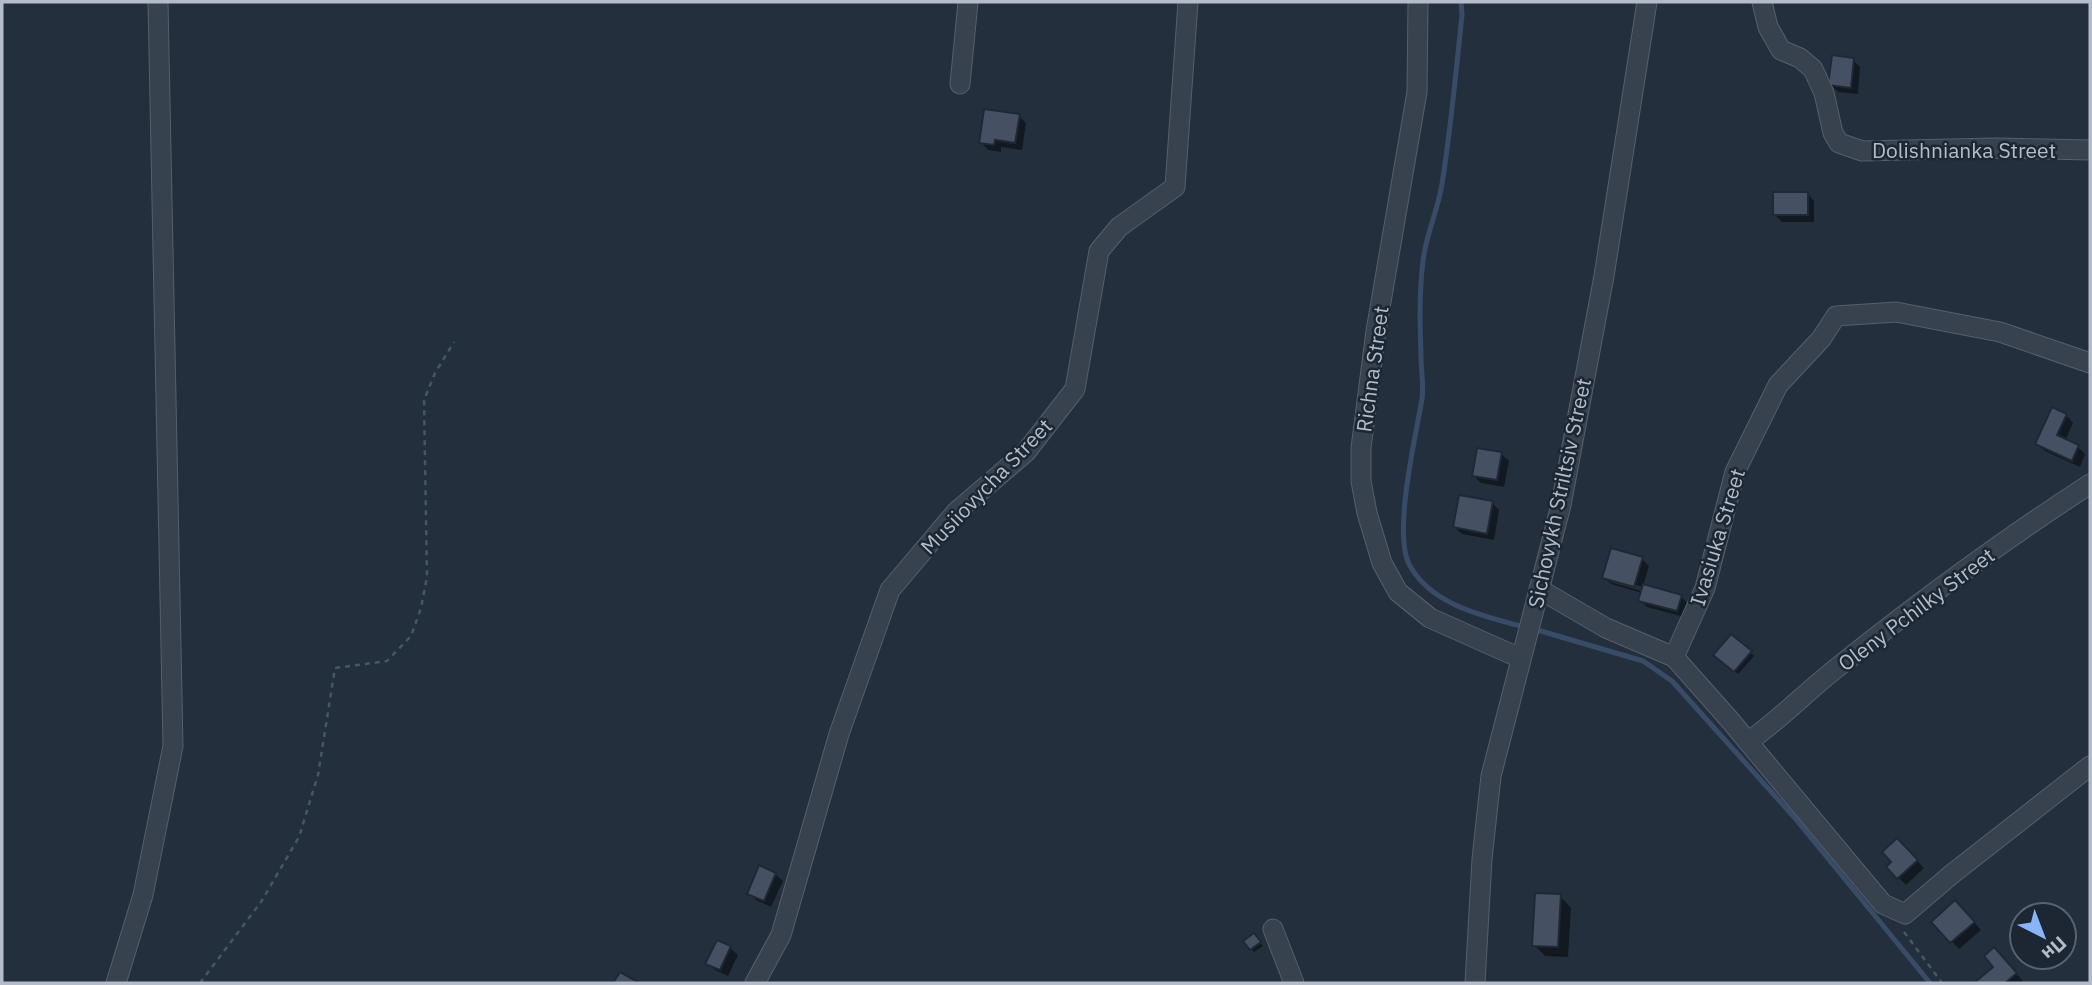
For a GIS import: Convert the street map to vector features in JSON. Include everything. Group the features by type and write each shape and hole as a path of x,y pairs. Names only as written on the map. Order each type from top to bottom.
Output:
{"street":[{"path":"116,983 143,895 173,746 158,2"},
{"path":"960,84 968,2"},
{"name":"Musiiovycha Street","path":"755,983 781,935 839,734 890,590 956,512 1026,452 1075,389 1099,251 1119,227 1175,187 1188,2"},
{"name":"Richna Street","path":"1418,2 1417,92 1376,331 1361,448 1361,481 1367,513 1382,563 1398,592 1430,618 1523,649"},
{"name":"Sichovykh Striltsiv Street","path":"1475,983 1482,859 1491,776 1561,505 1604,276 1647,2"},
{"name":"Dolishnianka Street","path":"1762,2 1768,27 1781,50 1800,58 1813,69 1824,93 1833,133 1839,143 1863,151 1995,148 2090,150"},
{"name":"Ivasiuka Street","path":"1674,657 1705,588 1735,472 1778,385 1821,339 1836,316 1896,312 2000,332 2090,363"},
{"name":"Oleny Pchilky Street","path":"1748,742 1920,603 2090,484"},
{"path":"1539,589 1606,628 1674,657 1883,904 1905,914 2090,766"},
{"path":"1273,929 1294,983"}],"path":[{"path":"200,983 261,902 299,837 318,775 335,668 387,661 411,636 421,608 427,577 424,400 435,373 454,342"},
{"path":"1883,904 1942,983"}],"building":[{"path":"1832,55 1854,58 1851,88 1828,85"},
{"path":"984,109 1020,114 1015,143 995,140 994,145 979,143"},
{"path":"1773,192 1808,192 1808,215 1773,215"},
{"path":"2052,407 2067,414 2057,435 2079,445 2072,461 2035,444"},
{"path":"1477,448 1502,452 1497,480 1472,476"},
{"path":"1459,495 1493,501 1487,534 1453,527"},
{"path":"1611,548 1643,557 1634,587 1602,578"},
{"path":"1643,584 1682,595 1677,611 1638,601"},
{"path":"1731,634 1752,651 1734,672 1713,655"},
{"path":"1897,838 1918,860 1897,879 1886,867 1891,862 1882,852"},
{"path":"759,865 776,873 764,901 747,894"},
{"path":"1535,893 1561,894 1558,947 1532,946"},
{"path":"1955,900 1975,922 1950,943 1931,922"},
{"path":"1254,933 1261,942 1250,950 1243,941"},
{"path":"717,940 731,946 720,970 705,964"},
{"path":"1994,947 2008,963 2008,971 2017,973 2005,983 1974,983 1993,967 1984,956"},
{"path":"620,972 640,983 613,983"}],"waterway":[{"path":"1461,2 1462,15 1445,163 1422,273 1420,320 1423,394 1407,484 1403,532 1410,566 1432,591 1476,613 1524,627"},
{"path":"1534,629 1643,661 1672,681 1794,817 1930,983"}]}
